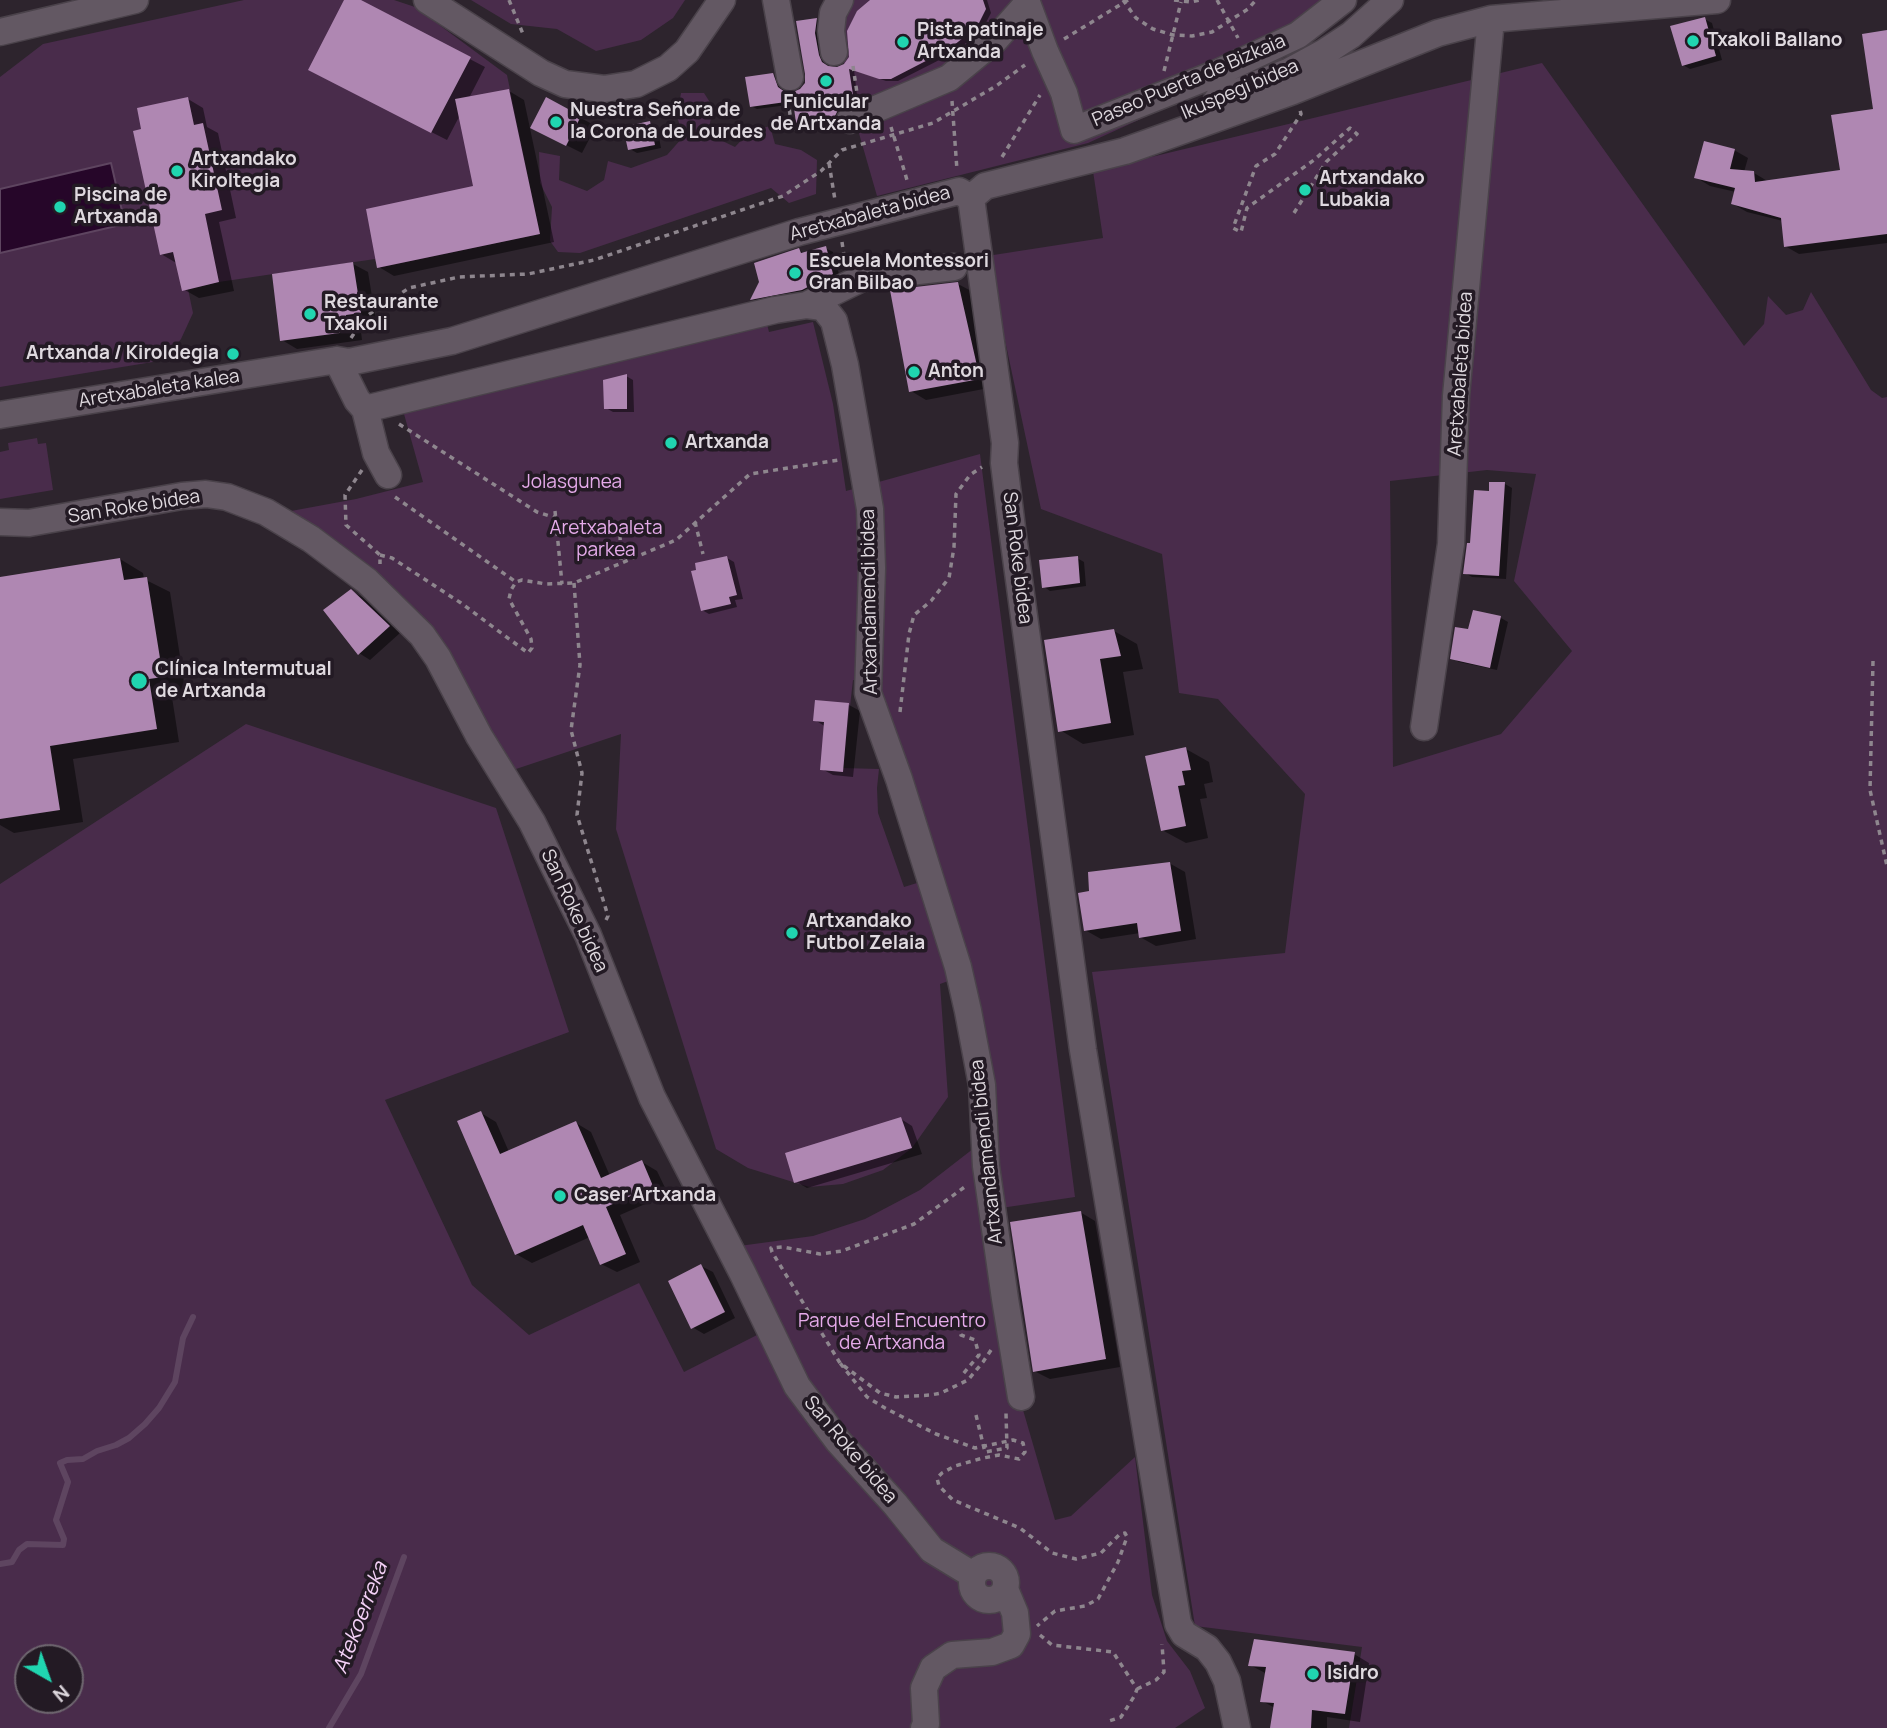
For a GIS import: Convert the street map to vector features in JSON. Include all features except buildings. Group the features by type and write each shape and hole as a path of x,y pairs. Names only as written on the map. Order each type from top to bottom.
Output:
{"street":[{"path":"0,32 135,0"},
{"path":"427,0 541,73 565,84 604,89 636,84 668,68 687,51 722,0"},
{"path":"776,0 790,77"},
{"path":"835,52 831,31 833,13 841,0"},
{"name":"Paseo Puerta de Bizkaia","path":"849,121 949,78 995,40 1026,2 1064,93 1074,130 1157,98 1297,35 1343,0"},
{"name":"Ikuspegi bidea","path":"1081,163 1097,149 1290,71 1351,35 1390,0"},
{"name":"Aretxabaleta bidea","path":"327,362 349,362 452,341 799,232 913,202 972,192 1125,151 1293,91 1438,33 1491,19 1717,0"},
{"name":"Aretxabaleta bidea","path":"1424,727 1451,544 1456,396 1491,19"},
{"name":"San Roke bidea","path":"972,192 1005,443 1004,463 1083,1050 1178,1623"},
{"path":"366,409 775,310 807,305 864,277 954,267"},
{"name":"Artxandamendi bidea","path":"807,305 823,307 834,321 845,365 870,509 872,556 868,693 958,967 982,1085 986,1166 1009,1324 1014,1405"},
{"path":"327,362 366,409 379,475"},
{"name":"Aretxabaleta kalea","path":"0,415 327,362"},
{"name":"San Roke bidea","path":"0,522 29,523 182,496 206,494 227,497 266,512 311,538 367,581 422,635 532,822 588,935 652,1097 797,1386 838,1441 932,1550 974,1575 982,1567 993,1566 1006,1577 1005,1589 1014,1613 1017,1634 1012,1645 992,1653 952,1656 933,1668 924,1688 924,1728"},
{"path":"1178,1623 1184,1634 1207,1648 1218,1662 1227,1681 1237,1728"}],"path":[{"path":"509,0 523,35"},
{"path":"1174,0 1200,0"},
{"path":"1217,0 1249,58"},
{"path":"327,362 365,317 409,288 459,276 528,274 594,260 783,196 821,171 842,150 933,123 996,86 1049,60 1125,1 1136,18 1153,29 1192,37 1212,32 1248,9 1256,0"},
{"path":"1157,98 1181,2"},
{"path":"790,77 789,107 792,129 849,121 853,63 847,54 835,52"},
{"path":"972,192 1044,88 1049,60"},
{"path":"953,111 972,192"},
{"path":"1294,213 1326,162 1357,134 1350,128 1314,160 1247,208 1241,232 1233,228 1256,166 1275,154 1301,114"},
{"path":"894,135 913,202"},
{"path":"828,163 835,204"},
{"path":"842,245 847,272"},
{"path":"410,431 537,512 556,518"},
{"path":"380,555 392,558 461,603 528,653 532,648 531,639 509,599 516,582 522,580 546,584 574,583 676,540 750,474 861,457"},
{"path":"885,741 897,723 902,709 909,634 914,615 931,601 949,578 954,547 956,494 962,484 979,469 990,463 1004,463"},
{"path":"355,478 379,475"},
{"path":"355,478 379,475 516,582"},
{"path":"355,478 345,495 346,526 372,547"},
{"path":"555,511 562,584"},
{"path":"695,522 703,554"},
{"path":"620,535 621,563"},
{"path":"574,583 580,665 571,730 582,773 578,815 608,916 604,926 588,935"},
{"path":"1873,661 1870,790 1887,866"},
{"path":"986,1166 961,1192 914,1224 842,1251 820,1254 783,1247 771,1248 772,1252 840,1363 867,1396 936,1434 975,1448 1013,1440 1023,1443 1026,1452 1018,1459 999,1455 955,1466 942,1473 937,1478 939,1486 953,1500 1020,1528 1052,1553 1076,1559 1101,1553 1120,1534 1125,1533 1127,1538 1118,1562 1098,1599 1086,1606 1055,1611 1035,1629 1052,1645 1113,1652 1137,1689"},
{"path":"940,1316 956,1322 961,1335 975,1340 979,1355 963,1374"},
{"path":"840,1363 880,1393 896,1397 941,1393 968,1380 984,1362 997,1338 1009,1324"},
{"path":"976,1415 985,1452 1007,1448 1014,1405"},
{"path":"1106,1722 1121,1717 1137,1689 1156,1680 1164,1672 1161,1647 1165,1634 1178,1623"}],"green space":[{"path":"244,0 394,0 415,7 507,75 540,234 378,268 375,259 188,289 193,313 181,339 165,360 0,387 0,253 124,224 110,163 0,189 0,77 43,44"},
{"path":"471,0 685,0 673,18 641,40 596,51 557,29 511,24"},
{"path":"826,0 1355,0 1299,47 1088,143 877,196 856,123 839,40"},
{"path":"1542,63 1744,346 1764,324 1768,296 1786,315 1803,310 1811,292 1871,390 1882,398 1887,397 1887,1728 1349,1728 1362,1647 1195,1626 1092,972 1285,953 1305,794 1218,699 1179,693 1162,554 1041,509 987,256 1103,238 1093,171","holes":["1487,470 1536,474 1514,581 1572,651 1501,734 1393,767 1390,481"]},
{"path":"681,93 704,93 713,107 708,134 735,147 749,132 770,126 775,144 801,150 817,160 816,194 789,203 771,188 580,253 558,252 550,241 552,207 540,183 539,152 560,156 559,180 587,191 604,180 608,161 631,168 667,155 683,137 677,116"},
{"name":"Aretxabaleta parkea","path":"762,304 769,332 813,322 833,404 846,491 980,454 1075,1197 1001,1208 988,1079 875,680 853,680 843,768 879,769 878,813 904,887 917,883 951,980 940,984 948,1097 912,1148 883,1170 843,1184 809,1187 748,1168 716,1149 616,829 621,734 513,770 370,576 291,511 356,499 423,482 399,396"},
{"path":"37,438 38,444 46,443 53,490 0,499 0,452 9,450 8,443"},
{"name":"Parque del Encuentro de Artxanda","path":"246,724 496,808 569,1032 385,1100 472,1285 529,1335 639,1283 684,1372 759,1334 717,1249 813,1236 865,1219 920,1190 978,1145 1021,1403 1055,1520 1071,1516 1135,1457 1152,1595 1167,1641 1190,1671 1205,1708 1175,1728 0,1728 0,884"}],"shaded area":[{"name":"Piscina de Artxanda","path":"111,163 125,224 0,253 0,189"}],"waterway":[{"name":"Atekoerreka","path":"0,1564 12,1562 19,1550 27,1544 63,1545 64,1539 56,1520 68,1482 60,1463 83,1459 116,1445 145,1424 175,1382 183,1338 193,1317"},
{"name":"Atekoerreka","path":"329,1728 361,1674 404,1557"}],"place":[{"name":"Txakoli Ballano","path":"1693,41"},
{"name":"Pista patinaje Artxanda","path":"903,42"},
{"name":"Funicular de Artxanda","path":"826,81"},
{"name":"Nuestra Señora de la Corona de Lourdes","path":"556,122"},
{"name":"Artxandako Kiroltegia","path":"177,171"},
{"name":"Artxandako Lubakia","path":"1305,190"},
{"name":"Piscina de Artxanda","path":"60,207"},
{"name":"Escuela Montessori Gran Bilbao","path":"795,273"},
{"name":"Restaurante Txakoli","path":"310,314"},
{"name":"Artxanda / Kiroldegia","path":"233,354"},
{"name":"Anton","path":"914,372"},
{"name":"Artxanda","path":"671,443"},
{"name":"Clínica Intermutual de Artxanda","path":"139,681"},
{"name":"Artxandako Futbol Zelaia","path":"792,933"},
{"name":"Caser Artxanda","path":"560,1196"},
{"name":"Isidro","path":"1313,1674"}],"park label":[{"name":"Jolasgunea","path":"572,483"}]}
